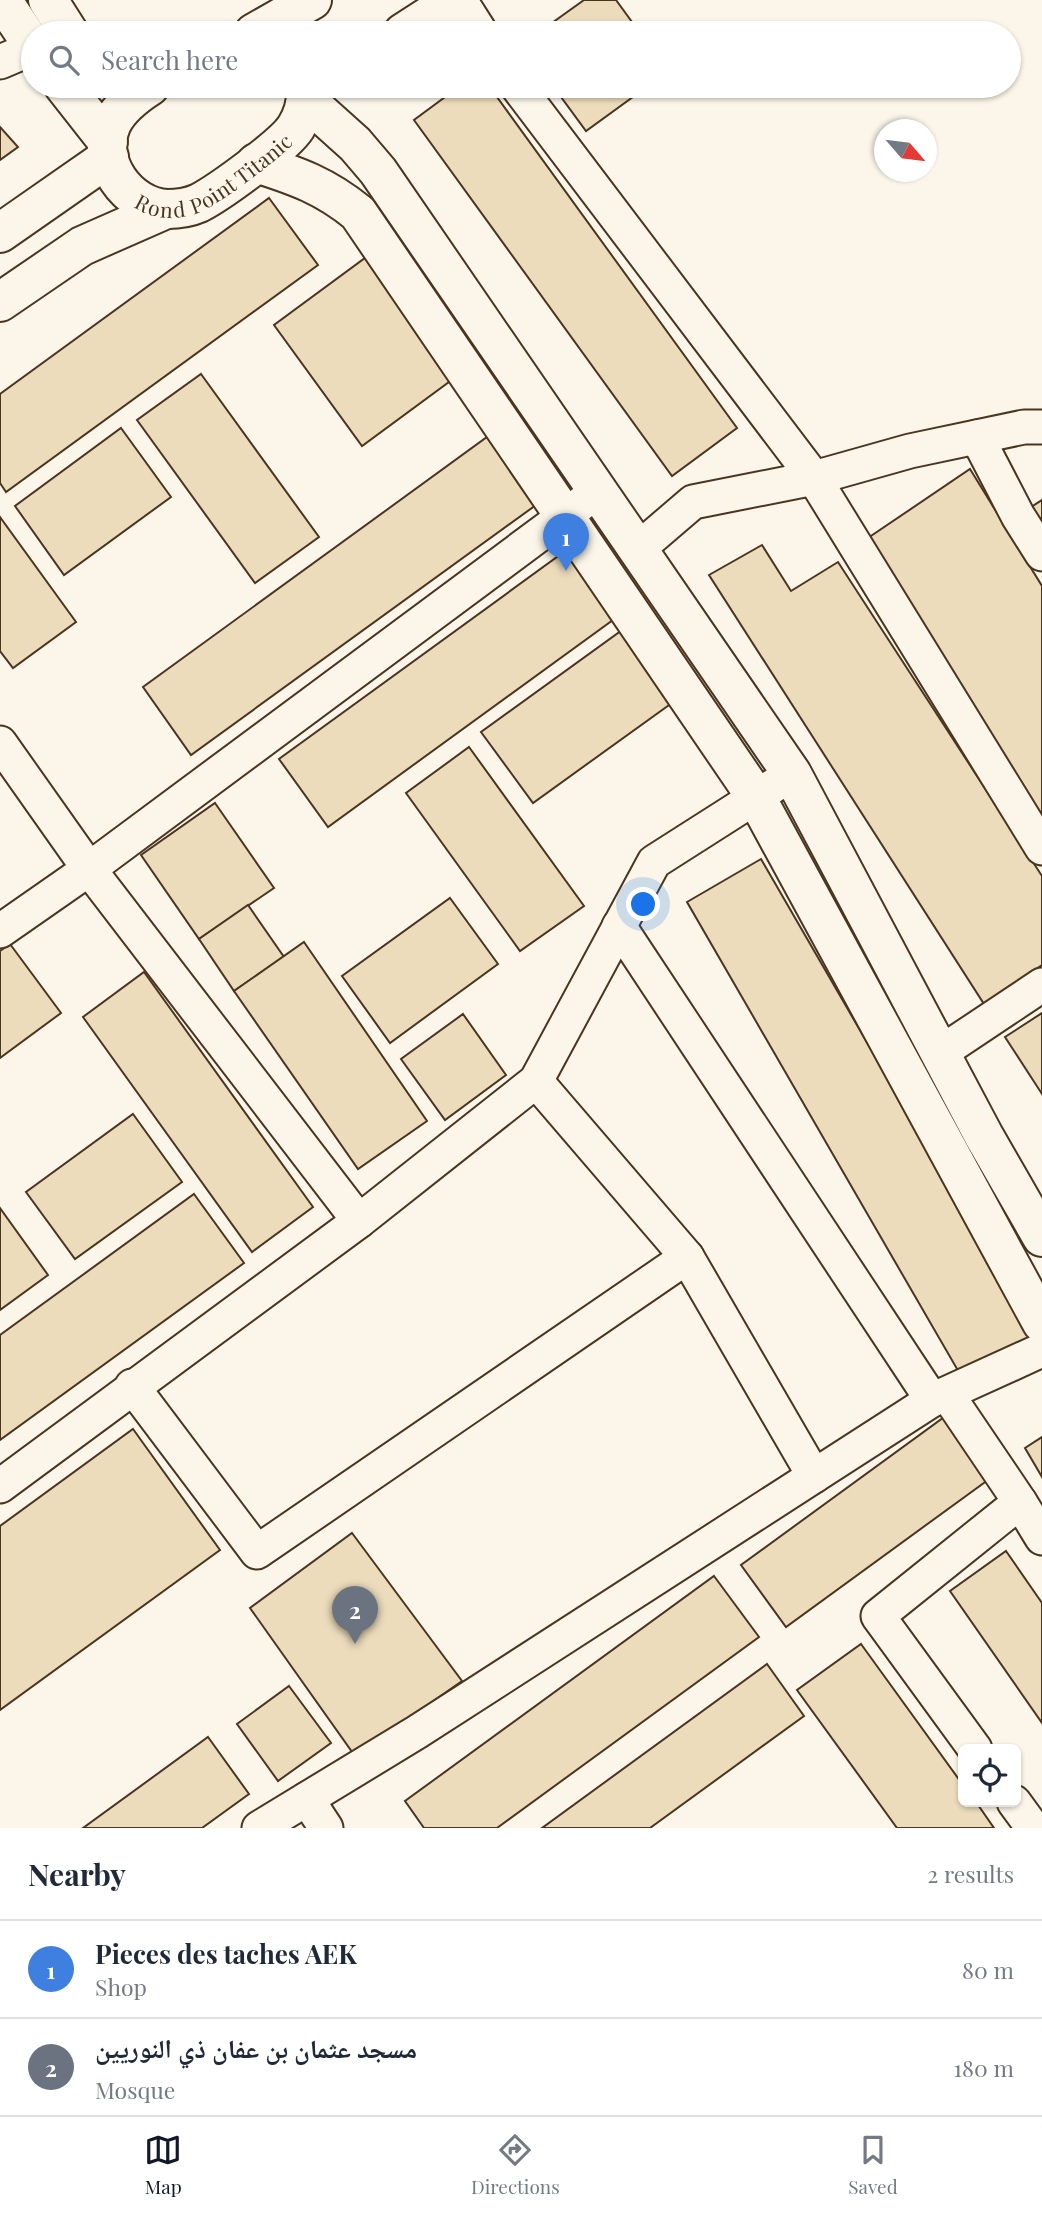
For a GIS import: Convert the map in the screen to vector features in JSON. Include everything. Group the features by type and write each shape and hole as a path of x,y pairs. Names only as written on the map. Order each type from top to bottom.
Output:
{"main road":[{"path":"2,0 21,29"},
{"path":"48,0 61,21"},
{"path":"275,21 312,0"},
{"path":"422,21 454,0"},
{"name":"Rond Point Titanic","path":"73,98 109,149 116,176 128,192 145,204 166,209 200,202 256,163 289,136 303,113 306,98"},
{"path":"0,233 109,149 111,125 132,98"},
{"path":"314,98 378,171 792,774 940,1053 1042,1237"},
{"path":"256,163 300,177 334,194 358,214 756,797 1042,1323"},
{"path":"0,302 82,246 166,209"}],"street":[{"path":"460,0 473,21"},
{"path":"0,62 21,52"},
{"path":"526,98 814,478 1042,848"},
{"path":"637,550 693,502 814,478 910,451 1024,427 1042,427"},
{"path":"977,437 1018,516 1042,554"},
{"path":"0,931 89,869 597,492"},
{"path":"0,743 89,869 359,1221"},
{"path":"0,1486 359,1221 536,1081 654,862 792,774"},
{"path":"619,926 939,1397 1020,1502 1042,1538"},
{"path":"940,1053 1042,985"},
{"path":"536,1081 687,1257 814,1476"},
{"path":"132,1386 257,1552 687,1257"},
{"path":"259,1828 417,1732 939,1397 1042,1350"},
{"path":"971,1744 878,1616 1020,1502"},
{"path":"307,1799 326,1828"},
{"path":"1018,1807 1033,1828"}],"building":[{"path":"584,0 616,0 631,21 555,21"},
{"path":"444,98 498,98 737,428 672,476 414,120"},
{"path":"562,98 631,98 586,131"},
{"path":"0,127 18,147 0,160"},
{"path":"269,198 318,265 6,492 0,483 0,394"},
{"path":"365,258 453,379 362,446 274,325"},
{"path":"201,374 319,537 255,583 137,420"},
{"path":"121,428 171,497 64,575 15,506"},
{"path":"487,437 536,505 191,755 143,687"},
{"path":"970,469 1042,586 1042,821 865,540"},
{"path":"1042,500 1042,531 1028,509"},
{"path":"0,517 76,622 13,668 0,651"},
{"path":"762,545 791,591 838,562 1042,876 1042,965 984,1004 709,575"},
{"path":"568,549 617,617 328,827 279,759"},
{"path":"625,628 676,700 533,803 481,732"},
{"path":"469,747 584,906 520,951 406,793"},
{"path":"215,803 274,888 199,939 141,855"},
{"path":"761,859 1038,1338 964,1381 687,902"},
{"path":"450,898 498,964 390,1043 342,976"},
{"path":"248,905 284,957 234,991 199,939"},
{"path":"304,942 427,1121 358,1169 234,991"},
{"path":"10,944 61,1013 0,1058 0,951"},
{"path":"144,972 313,1207 252,1252 83,1017"},
{"path":"1042,1013 1042,1094 1005,1037"},
{"path":"463,1014 506,1075 445,1120 401,1059"},
{"path":"133,1114 182,1182 75,1259 26,1192"},
{"path":"194,1194 244,1263 0,1440 0,1335"},
{"path":"0,1208 48,1275 0,1310"},
{"path":"947,1415 992,1477 786,1627 741,1565"},
{"path":"133,1429 220,1550 0,1710 0,1526"},
{"path":"1042,1437 1042,1477 1025,1448"},
{"path":"352,1533 462,1681 355,1756 250,1608"},
{"path":"1006,1551 1042,1603 1042,1723 950,1591"},
{"path":"714,1576 759,1637 497,1828 424,1828 405,1801"},
{"path":"861,1644 958,1778 958,1807 979,1807 994,1828 897,1828 797,1690"},
{"path":"767,1664 804,1716 650,1828 542,1828"},
{"path":"289,1686 331,1743 278,1781 237,1724"},
{"path":"208,1737 249,1794 202,1828 83,1828"}],"place":[{"name":"Pieces des taches AEK","path":"566,571"},
{"name":"مسجد عثمان بن عفان ذي النوريين","path":"355,1644"}]}
